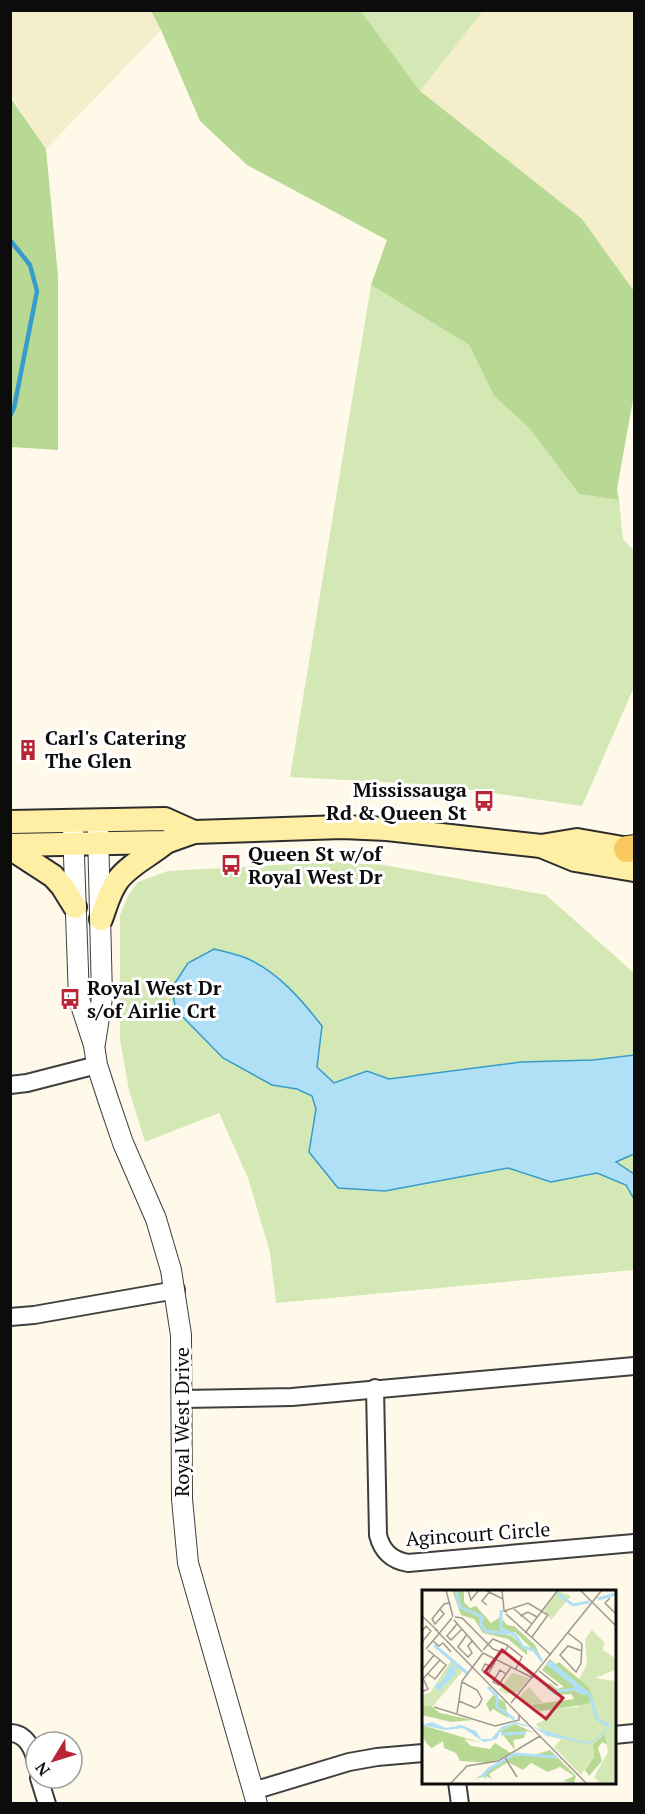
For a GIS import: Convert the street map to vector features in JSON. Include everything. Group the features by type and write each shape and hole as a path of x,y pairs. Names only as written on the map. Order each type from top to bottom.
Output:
{"main road":[{"path":"10,822 165,819 194,832"},
{"path":"10,846 166,842 194,832 354,828 451,835 541,846 577,840 633,855"},
{"path":"101,920 112,889 119,879 130,867 166,842"},
{"path":"10,846 53,876 75,908"}],"street":[{"name":"Royal West Drive","path":"94,1045 102,998 98,820"},
{"name":"Royal West Drive","path":"73,821 79,999 94,1045 97,1065 123,1143 156,1219 176,1290 181,1335 182,1499 188,1563 255,1797"},
{"path":"10,1085 27,1083 97,1065"},
{"path":"10,1317 34,1315 176,1290"},
{"path":"182,1399 292,1397 634,1365"},
{"name":"Agincourt Circle","path":"375,1389 378,1535 380,1545 391,1557 408,1563 634,1543"},
{"path":"10,1733 16,1733 24,1738"},
{"path":"615,1735 634,1733"},
{"path":"255,1797 349,1762 422,1753"},
{"path":"457,1784 460,1803"}],"shaded area":[{"path":"10,11 151,11 161,30 46,149 11,96"},
{"path":"483,11 634,11 634,291 582,219 420,91"}],"green space":[{"path":"151,11 361,11 420,91 582,219 634,291 634,394 617,489 619,500 579,494 529,428 494,396 469,345 371,285 387,240 247,165 200,121"},
{"path":"361,11 483,11 420,91"},
{"path":"10,97 46,149 58,276 58,450 11,447"},
{"path":"371,285 469,345 494,396 529,428 579,494 619,500 623,539 634,551 634,687 582,806 437,785 290,777"},
{"path":"333,862 384,865 546,895 634,973 634,1270 276,1303 270,1252 248,1178 219,1113 145,1142 129,1090 120,1039 120,915 129,894 138,882 168,871"}],"water":[{"path":"214,949 258,964 297,996 322,1026 317,1067 334,1083 367,1071 389,1079 521,1062 593,1060 634,1055 634,1154 616,1162 634,1174 634,1199 626,1185 597,1173 551,1182 508,1168 385,1191 338,1188 309,1152 316,1109 312,1096 297,1089 272,1085 223,1058 176,1010 173,995 175,983 188,963"}],"waterway":[{"path":"10,240 30,265 37,291 14,408 10,416"}],"place":[{"name":"Carl's Catering The Glen","path":"28,750"},
{"name":"Mississauga Rd & Queen St","path":"484,801"},
{"name":"Queen St w/of Royal West Dr","path":"231,865"},
{"name":"Royal West Dr s/of Airlie Crt","path":"70,999"}]}
